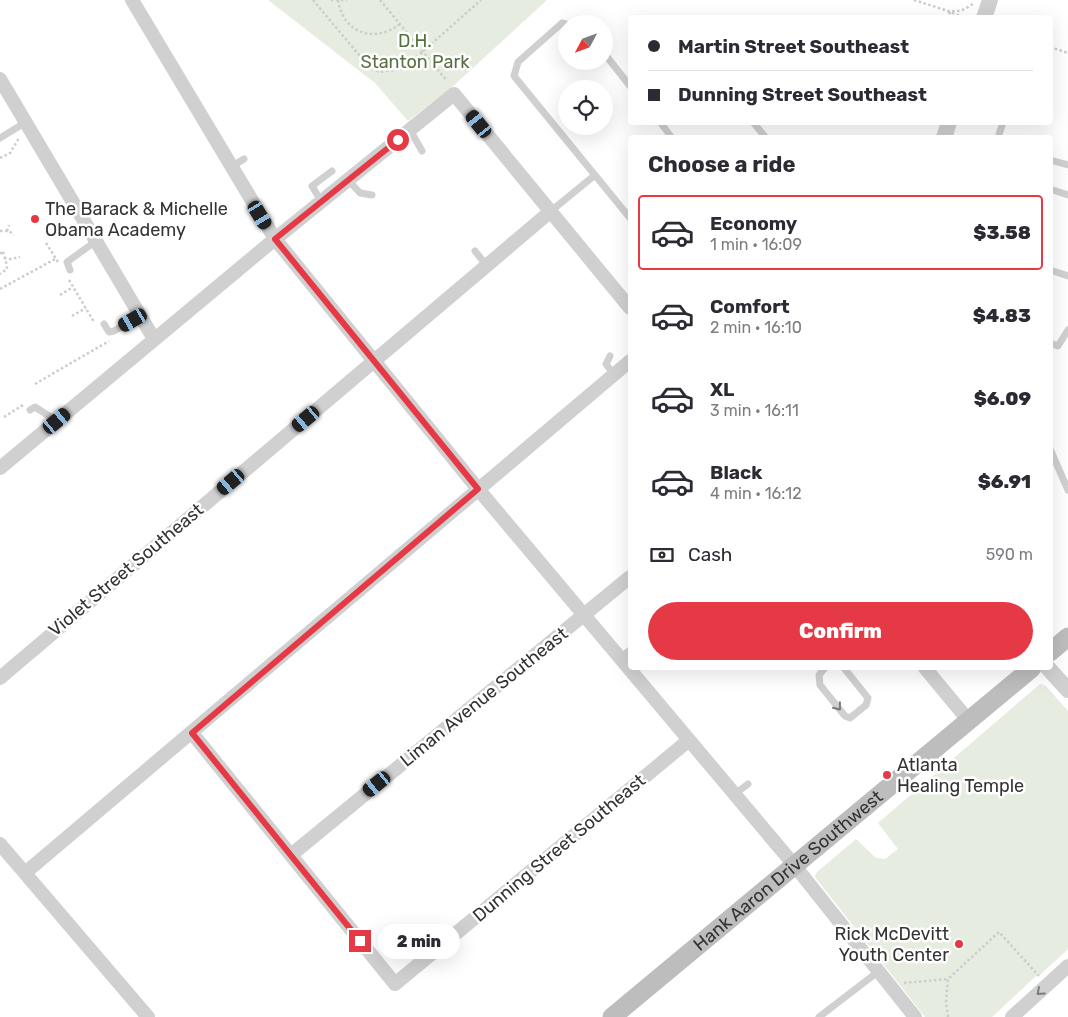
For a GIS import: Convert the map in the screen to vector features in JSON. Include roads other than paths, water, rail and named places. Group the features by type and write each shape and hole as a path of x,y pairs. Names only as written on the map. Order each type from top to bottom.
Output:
{"main road":[{"path":"1053,650 1068,637"},
{"name":"Hank Aaron Drive Southwest","path":"612,1017 1030,670"}],"street":[{"path":"132,0 275,239 478,489 584,615 625,654"},
{"path":"985,15 990,0"},
{"path":"0,79 24,128 96,241 154,339"},
{"path":"0,468 275,239 454,94 628,306"},
{"name":"Violet Street Southeast","path":"0,678 551,212"},
{"path":"25,873 628,363"},
{"name":"Liman Avenue Southeast","path":"291,855 628,579"},
{"path":"637,670 690,740 795,866 915,1017"},
{"path":"927,670 969,721"},
{"path":"1050,670 1068,690"},
{"path":"192,733 291,855"},
{"name":"Dunning Street Southeast","path":"291,855 395,984 690,740"},
{"path":"0,844 141,1014"},
{"path":"1012,1017 1068,966"}],"lane":[{"path":"558,27 518,62 514,76 628,216"},
{"path":"613,64 628,83"},
{"path":"755,125 764,135"},
{"path":"0,138 24,128"},
{"path":"410,130 422,151"},
{"path":"231,166 244,159"},
{"path":"1053,161 1068,165"},
{"path":"322,201 312,186 332,171"},
{"path":"551,212 595,175"},
{"path":"348,180 360,193 372,195"},
{"path":"1053,191 1068,195"},
{"path":"67,271 67,262 96,241"},
{"path":"475,251 487,266"},
{"path":"1053,271 1068,276"},
{"path":"101,326 109,332 114,331 140,316"},
{"path":"1053,344 1058,346 1068,330"},
{"path":"610,356 606,364 614,375"},
{"path":"30,410 35,407 57,421"},
{"path":"1053,457 1068,490"},
{"path":"822,670 819,672 820,685 845,716 850,718 866,705 868,698 846,670"},
{"path":"735,794 748,784"},
{"path":"819,1017 879,971"}],"place":[{"name":"The Barack & Michelle Obama Academy","path":"35,219"},
{"name":"Atlanta Healing Temple","path":"887,775"},
{"name":"Rick McDevitt Youth Center","path":"959,944"}],"park label":[{"name":"D.H. Stanton Park","path":"415,51"}]}
